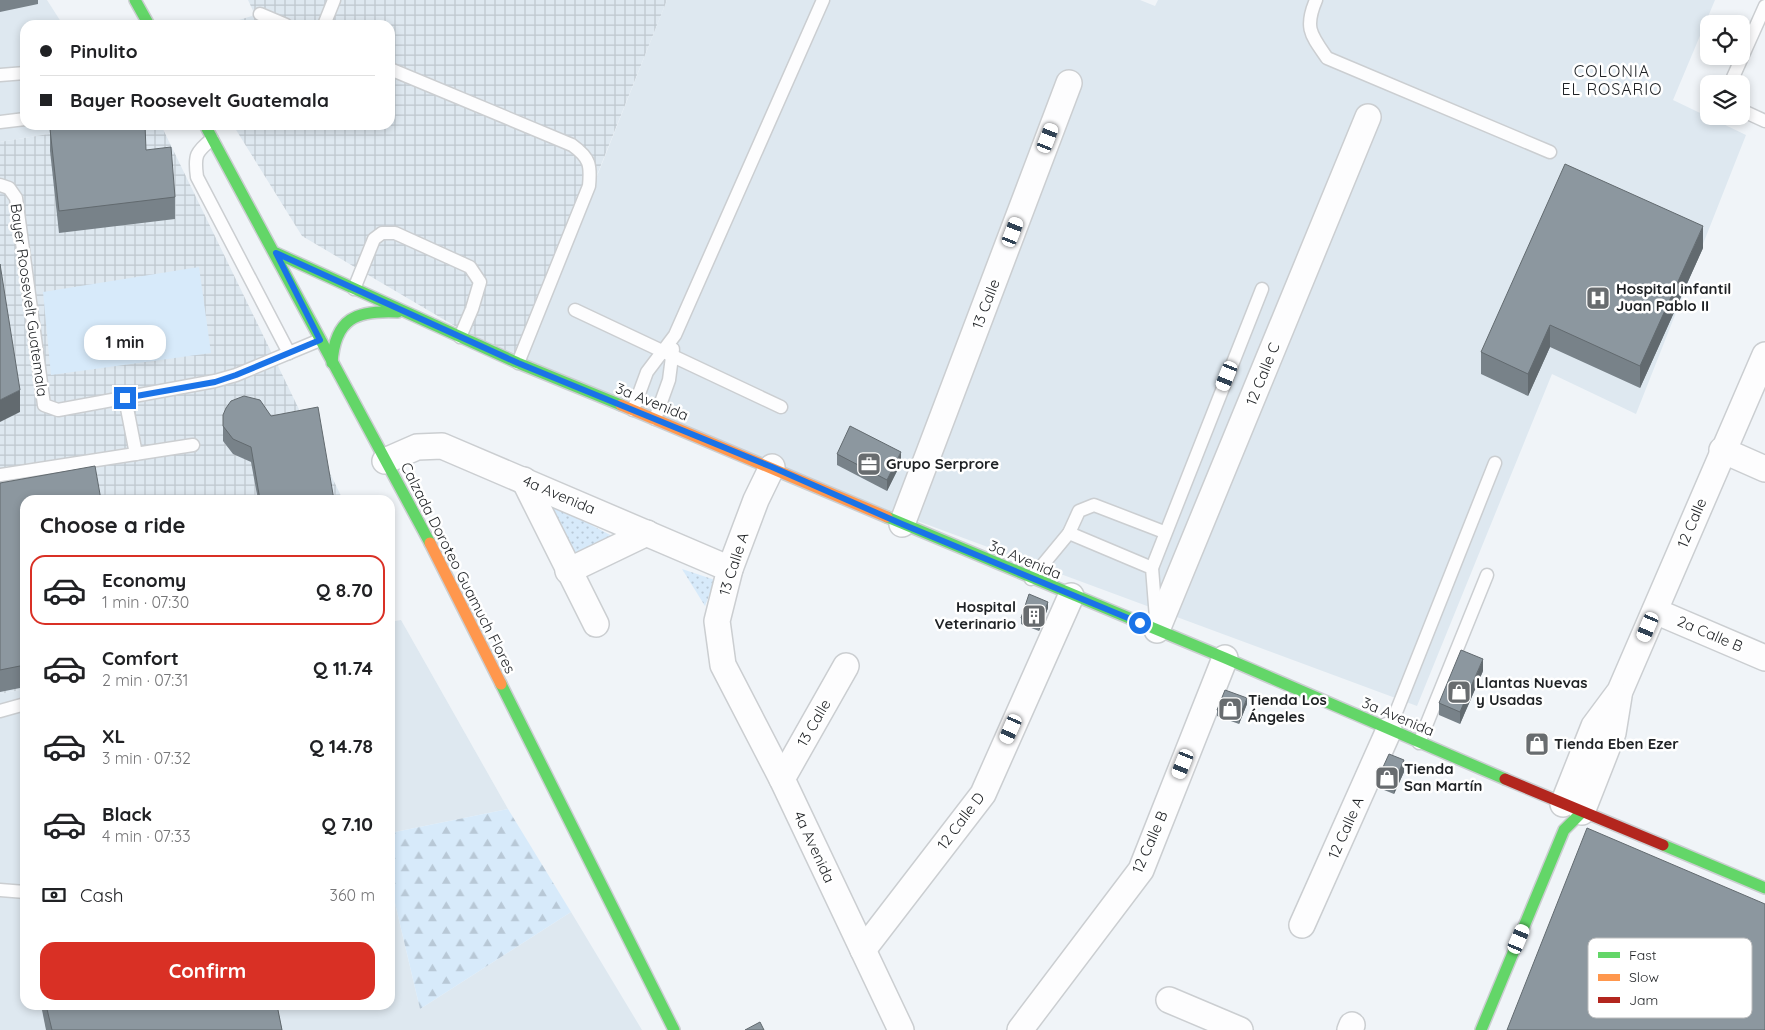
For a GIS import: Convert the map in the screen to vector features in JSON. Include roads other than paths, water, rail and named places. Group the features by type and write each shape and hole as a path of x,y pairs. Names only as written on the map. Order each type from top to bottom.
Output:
{"main road":[{"path":"135,0 146,20"},
{"name":"Calzada Doroteo Guamuch Flores","path":"208,130 276,253 332,364 419,520 674,1030"},
{"name":"3a Avenida","path":"276,253 518,363 772,467 1071,596 1225,658 1419,743 1765,888"},
{"path":"332,364 332,346 335,334 346,320 373,311 407,313"},
{"name":"12 Calle","path":"1564,830 1572,808"},
{"name":"12 Calle","path":"1481,1030 1572,808"}],"street":[{"name":"13 Calle","path":"902,524 1069,82"},
{"name":"12 Calle C","path":"1157,630 1368,117"},
{"name":"12 Calle","path":"1572,808 1613,733 1620,691 1722,450 1765,355"},
{"name":"4a Avenida","path":"385,461 416,447 442,446 648,533 730,570"},
{"path":"1722,450 1765,469"},
{"name":"13 Calle A","path":"723,666 717,621 730,570 756,500 772,467"},
{"path":"524,480 596,624"},
{"path":"568,571 648,533"},
{"name":"12 Calle D","path":"863,950 983,794 1071,596"},
{"name":"2a Calle B","path":"1654,611 1765,658"},
{"name":"12 Calle B","path":"1020,1030 1141,870 1225,658"},
{"name":"4a Avenida","path":"723,666 782,779 901,1030"},
{"name":"13 Calle","path":"782,779 846,666"},
{"name":"12 Calle A","path":"1302,925 1389,730"},
{"path":"1169,1000 1240,1030"}],"lane":[{"path":"326,20 334,0"},
{"path":"654,419 669,380 668,354 675,335 823,0"},
{"path":"1316,0 1311,13 1310,35 1327,58 1550,152"},
{"path":"1734,75 1765,6"},
{"path":"260,14 274,20"},
{"path":"395,71 572,146 584,154 591,169 589,186 518,363"},
{"path":"0,75 20,73"},
{"path":"1750,114 1765,121"},
{"path":"0,122 20,120"},
{"path":"212,139 197,152 195,165 197,177 288,353"},
{"name":"Bayer Roosevelt Guatemala","path":"0,185 9,188 16,198 44,405 58,410 215,382 320,340"},
{"path":"354,289 374,239 382,233 395,233 437,251 470,267 480,282 472,309 460,337"},
{"path":"1157,630 1152,568 1164,532 1262,289"},
{"path":"574,310 781,407"},
{"path":"633,410 648,372 668,354"},
{"path":"125,398 136,454"},
{"path":"0,475 192,445"},
{"path":"1389,730 1495,463"},
{"path":"1031,579 1070,533 1079,511 1094,505 1164,532"},
{"path":"1070,533 1152,568"},
{"path":"1419,743 1488,575"},
{"path":"0,711 20,705"},
{"path":"0,890 20,892"}],"place":[{"name":"Hospital infantil Juan Pablo II","path":"1598,298"},
{"name":"Grupo Serprore","path":"869,464"},
{"name":"Hospital Veterinario","path":"1034,616"},
{"name":"Llantas Nuevas y Usadas","path":"1459,692"},
{"name":"Tienda Los Ángeles","path":"1230,709"},
{"name":"Tienda Eben Ezer","path":"1537,744"},
{"name":"Tienda San Martín","path":"1387,778"}],"district":[{"name":"COLONIA EL ROSARIO","path":"1612,80"}]}
